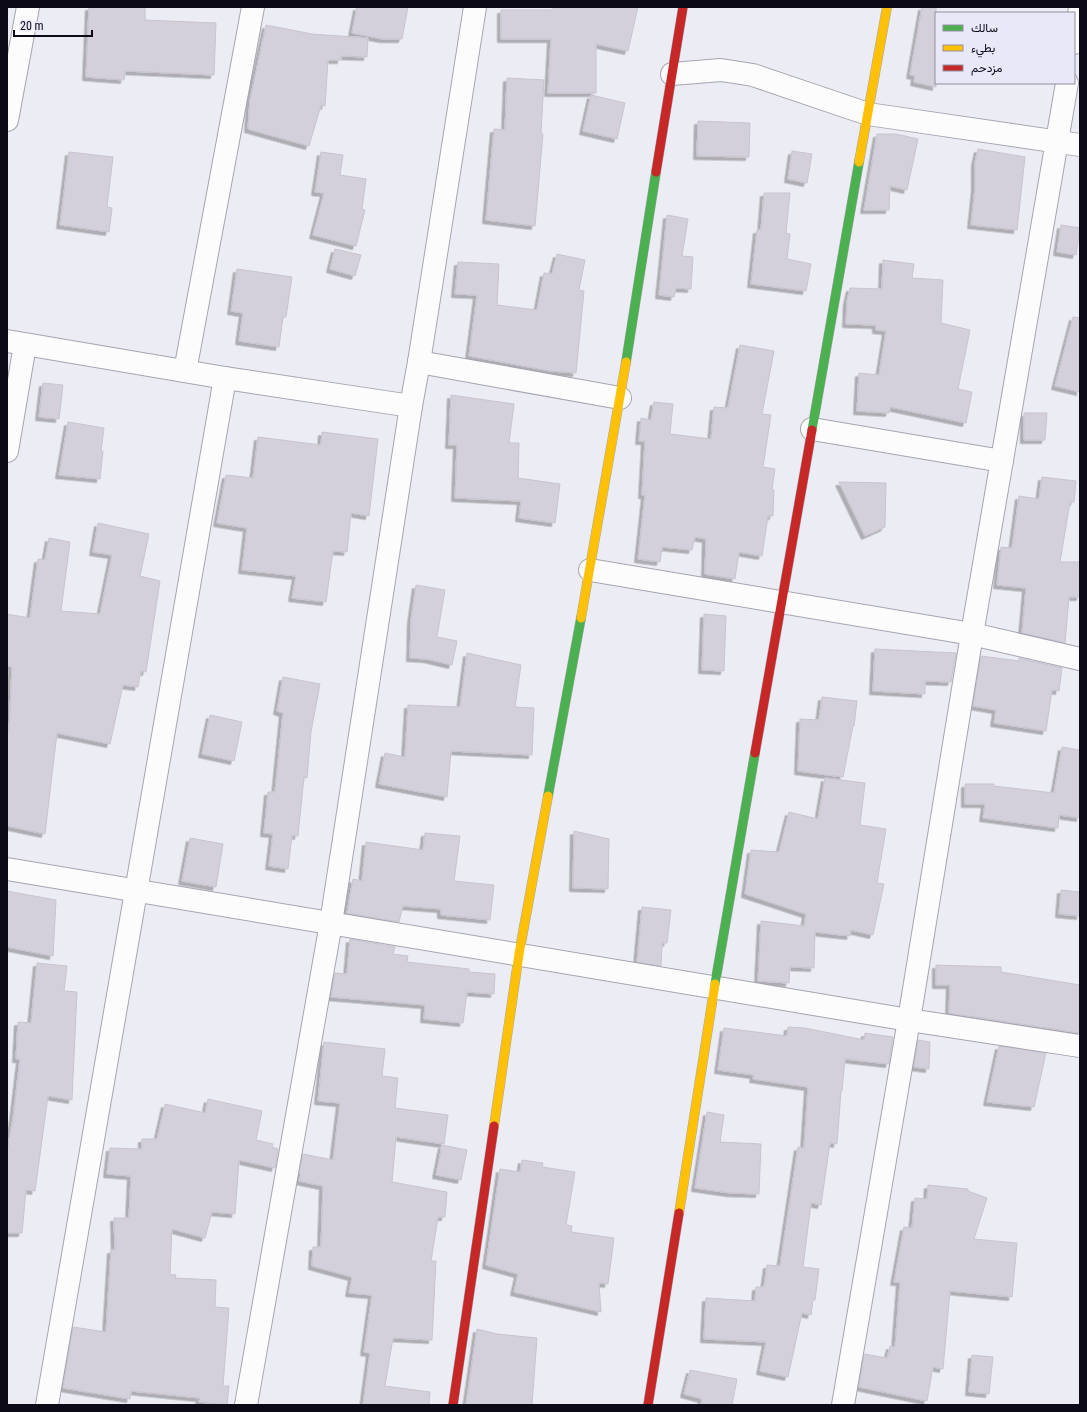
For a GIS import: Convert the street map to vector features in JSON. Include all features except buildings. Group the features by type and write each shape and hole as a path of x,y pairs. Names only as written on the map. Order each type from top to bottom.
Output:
{"street":[{"path":"7,120 28,7"},
{"path":"185,371 253,7"},
{"path":"246,1405 331,922 475,7"},
{"path":"453,1405 519,954 590,570 620,398 683,7"},
{"path":"648,1405 715,986 886,7"},
{"path":"1075,37 1080,8"},
{"path":"672,74 721,70 753,75 868,114 1080,144"},
{"path":"843,1405 909,1020 972,634 1067,84"},
{"path":"7,451 16,343 225,378 411,406"},
{"path":"419,362 620,398"},
{"path":"47,1405 225,378"},
{"path":"812,429 1002,461"},
{"path":"590,570 972,634 1080,659"},
{"path":"7,870 331,922 909,1020 1080,1046"}],"traffic: fast":[{"path":"812,430 859,162"},
{"path":"626,362 656,172"},
{"path":"548,796 581,618"},
{"path":"715,984 755,753"}],"traffic: slow":[{"path":"859,162 887,7"},
{"path":"581,618 626,362"},
{"path":"494,1126 519,954 548,796"},
{"path":"679,1213 715,984"}],"traffic: jam":[{"path":"656,172 683,7"},
{"path":"755,753 812,430"},
{"path":"453,1405 494,1126"},
{"path":"648,1405 679,1213"}]}
